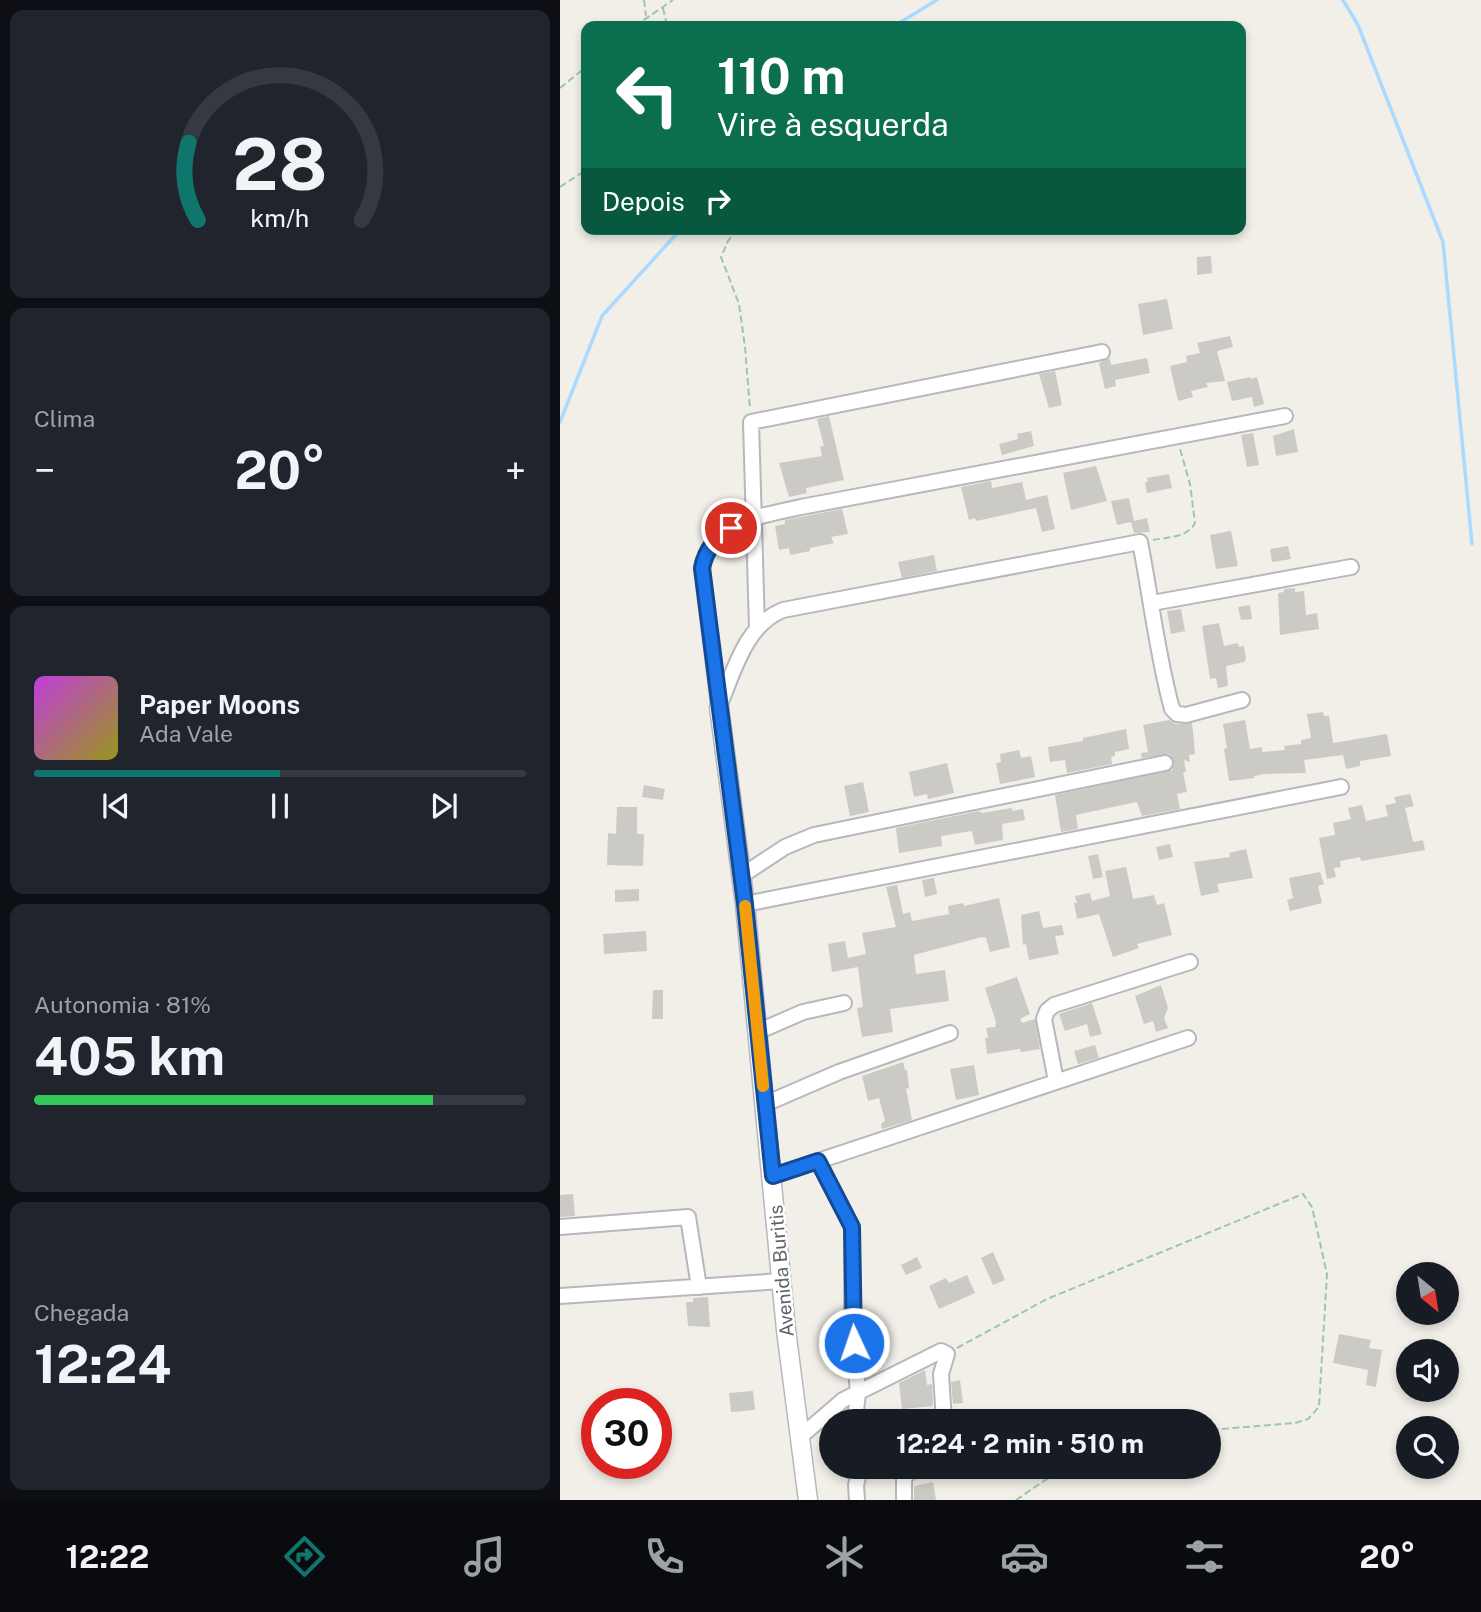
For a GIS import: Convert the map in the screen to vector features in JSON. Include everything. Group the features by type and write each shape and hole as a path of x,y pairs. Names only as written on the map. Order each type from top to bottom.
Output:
{"street":[{"path":"757,628 751,422 1102,352"},
{"path":"719,707 702,568 705,554 719,536 738,524 755,517 1285,416"},
{"path":"719,707 757,628 773,614 783,610 1140,542 1160,664 1172,709 1177,714 1185,715 1242,700"},
{"path":"1152,603 1352,566"},
{"name":"Avenida Buritis","path":"719,707 745,904 781,1281 808,1500"},
{"path":"741,876 785,847 814,835 1165,763"},
{"path":"745,904 1341,787"},
{"path":"1056,1081 1044,1019 1047,1011 1054,1005 1191,962"},
{"path":"757,1031 803,1012 844,1003"},
{"path":"765,1104 839,1072 950,1033"},
{"path":"773,1176 1188,1038"},
{"path":"818,1161 852,1227 852,1319 858,1393 856,1409"},
{"path":"560,1227 688,1217 699,1287"},
{"path":"560,1296 781,1281"},
{"path":"800,1437 844,1400 941,1352 947,1354 941,1374 943,1409"},
{"path":"857,1479 857,1500"},
{"path":"904,1479 904,1500"}],"path":[{"path":"644,0 646,17"},
{"path":"641,21 673,0"},
{"path":"663,7 666,21"},
{"path":"560,88 581,70"},
{"path":"560,187 581,173"},
{"path":"732,235 721,257 739,304 751,422"},
{"path":"1140,542 1183,535 1189,532 1195,523 1190,484 1177,438"},
{"path":"947,1354 1047,1299 1303,1194 1312,1207 1327,1274 1319,1407 1308,1419 1295,1423 1221,1429"},
{"path":"1016,1500 1047,1479"}],"building":[{"path":"1211,256 1212,273 1197,275 1197,257"},
{"path":"1167,299 1173,329 1143,335 1138,304"},
{"path":"1230,336 1233,347 1217,351 1225,381 1206,383 1208,387 1191,391 1193,397 1178,401 1170,366 1187,362 1186,356 1200,353 1197,343"},
{"path":"1110,358 1111,365 1147,358 1150,373 1115,380 1116,386 1105,389 1099,363"},
{"path":"1055,371 1062,405 1049,408 1039,374"},
{"path":"1257,377 1264,404 1254,407 1252,397 1232,401 1227,382"},
{"path":"829,416 844,480 806,488 807,493 789,497 779,463 822,456 820,446 824,446 817,419"},
{"path":"1294,429 1298,452 1276,456 1273,436"},
{"path":"1031,431 1034,446 1002,455 999,444 1018,439 1017,434"},
{"path":"1253,433 1259,465 1247,467 1241,435"},
{"path":"1096,466 1107,501 1071,510 1063,473"},
{"path":"1169,474 1172,488 1147,493 1147,478"},
{"path":"991,481 992,488 1022,482 1026,500 1047,495 1055,529 1042,532 1036,508 976,521 975,518 969,520 961,487"},
{"path":"1129,498 1134,521 1147,518 1150,532 1134,533 1131,522 1117,525 1111,501"},
{"path":"842,509 848,534 831,537 834,543 810,548 810,551 790,555 789,548 779,550 775,526 785,524 785,520"},
{"path":"1231,531 1238,566 1216,569 1210,535"},
{"path":"1288,546 1291,559 1272,562 1270,549"},
{"path":"934,555 937,571 902,578 898,562"},
{"path":"1295,588 1295,592 1304,591 1306,615 1317,613 1319,629 1280,635 1278,593 1284,592 1284,589"},
{"path":"1250,605 1252,619 1241,620 1238,607"},
{"path":"1181,609 1185,631 1171,634 1167,611"},
{"path":"1219,623 1224,646 1238,643 1239,647 1244,646 1246,659 1244,662 1226,666 1228,686 1218,688 1216,678 1210,679 1202,626"},
{"path":"1323,712 1324,716 1329,716 1333,743 1387,734 1391,756 1360,761 1360,766 1346,769 1343,755 1304,760 1306,773 1264,774 1229,781 1223,724 1245,720 1250,749 1262,747 1262,752 1285,750 1284,746 1301,744 1301,740 1311,738 1307,714"},
{"path":"1169,720 1176,724 1192,723 1195,754 1189,755 1190,762 1184,760 1186,772 1183,772 1187,792 1177,794 1180,809 1142,816 1137,802 1076,815 1078,829 1061,832 1055,795 1172,770 1174,762 1169,754 1142,758 1141,753 1148,752 1143,725"},
{"path":"1126,729 1129,749 1115,752 1115,756 1111,757 1112,764 1067,773 1065,760 1050,762 1048,747"},
{"path":"1019,750 1021,758 1031,756 1035,777 1000,784 996,763 1001,762 1000,754"},
{"path":"947,763 954,793 928,799 927,794 914,797 909,772"},
{"path":"863,782 869,812 850,816 844,786"},
{"path":"644,785 665,789 663,800 642,797"},
{"path":"1410,794 1414,806 1405,808 1413,842 1423,840 1425,850 1361,861 1360,857 1340,861 1341,867 1334,868 1336,877 1327,879 1319,838 1335,835 1333,823 1351,819 1348,808 1362,805 1366,821 1388,816 1385,805 1396,803 1394,797"},
{"path":"617,807 637,807 637,834 644,834 643,866 607,865 608,833 616,834"},
{"path":"1012,808 1012,811 1023,809 1025,820 1002,824 1003,840 975,845 972,831 941,836 942,846 899,853 896,828 979,811 982,813"},
{"path":"1170,844 1173,857 1159,860 1156,847"},
{"path":"1246,849 1253,878 1217,884 1219,892 1201,896 1194,862 1230,857 1229,853"},
{"path":"1098,854 1103,877 1093,879 1088,856"},
{"path":"1126,867 1133,899 1154,895 1157,905 1164,903 1172,935 1137,944 1139,948 1113,957 1099,914 1077,919 1075,896 1090,893 1092,901 1110,896 1105,871"},
{"path":"1320,872 1324,884 1318,886 1322,903 1290,911 1287,900 1293,898 1289,878"},
{"path":"934,878 937,894 925,897 922,880"},
{"path":"897,885 903,914 910,912 912,921 949,914 948,906 963,903 964,906 999,898 1010,947 990,952 986,938 982,937 914,955 916,974 945,970 949,1001 890,1009 893,1032 862,1037 857,1008 863,1007 858,967 832,972 828,944 845,941 848,958 866,954 862,933 896,927 886,887"},
{"path":"639,889 639,901 615,902 615,890"},
{"path":"1039,911 1043,928 1062,925 1064,935 1055,936 1059,954 1029,960 1026,944 1023,945 1021,915"},
{"path":"646,931 647,951 604,954 603,934"},
{"path":"1017,977 1030,1014 1020,1019 1022,1023 1035,1019 1040,1049 987,1054 986,1028 995,1027 996,1022 985,988"},
{"path":"1161,985 1168,1008 1164,1018 1168,1028 1156,1032 1153,1021 1144,1024 1135,996"},
{"path":"653,990 663,990 663,1019 652,1019"},
{"path":"1092,1003 1102,1034 1090,1037 1087,1024 1065,1031 1059,1014"},
{"path":"1095,1045 1099,1058 1078,1064 1074,1051"},
{"path":"903,1062 907,1070 909,1088 906,1089 912,1120 882,1129 881,1124 885,1121 879,1098 868,1101 862,1076"},
{"path":"974,1065 979,1095 956,1100 950,1069"},
{"path":"573,1194 575,1216 560,1217 560,1195"},
{"path":"993,1252 1005,1280 993,1285 981,1258"},
{"path":"917,1257 922,1268 906,1275 901,1265"},
{"path":"967,1275 975,1293 939,1309 929,1286 946,1278 949,1283"},
{"path":"708,1297 710,1327 688,1326 686,1302 693,1302 693,1298"},
{"path":"1339,1334 1371,1340 1369,1348 1382,1350 1376,1387 1366,1385 1368,1370 1333,1363"},
{"path":"925,1370 927,1385 932,1384 933,1406 902,1409 899,1383"},
{"path":"960,1380 963,1403 953,1404 951,1382"},
{"path":"753,1391 755,1410 731,1412 729,1393"},
{"path":"933,1482 936,1500 914,1500 914,1486"}],"waterway":[{"path":"902,21 937,0"},
{"path":"1343,0 1358,25 1443,242 1472,544"},
{"path":"560,422 602,316 676,235"}],"slow traffic":[{"path":"745,906 763,1086"}],"route":[{"path":"731,528 709,547 702,568 745,904 768,1146 773,1176 818,1161 852,1227 854,1343"}]}
